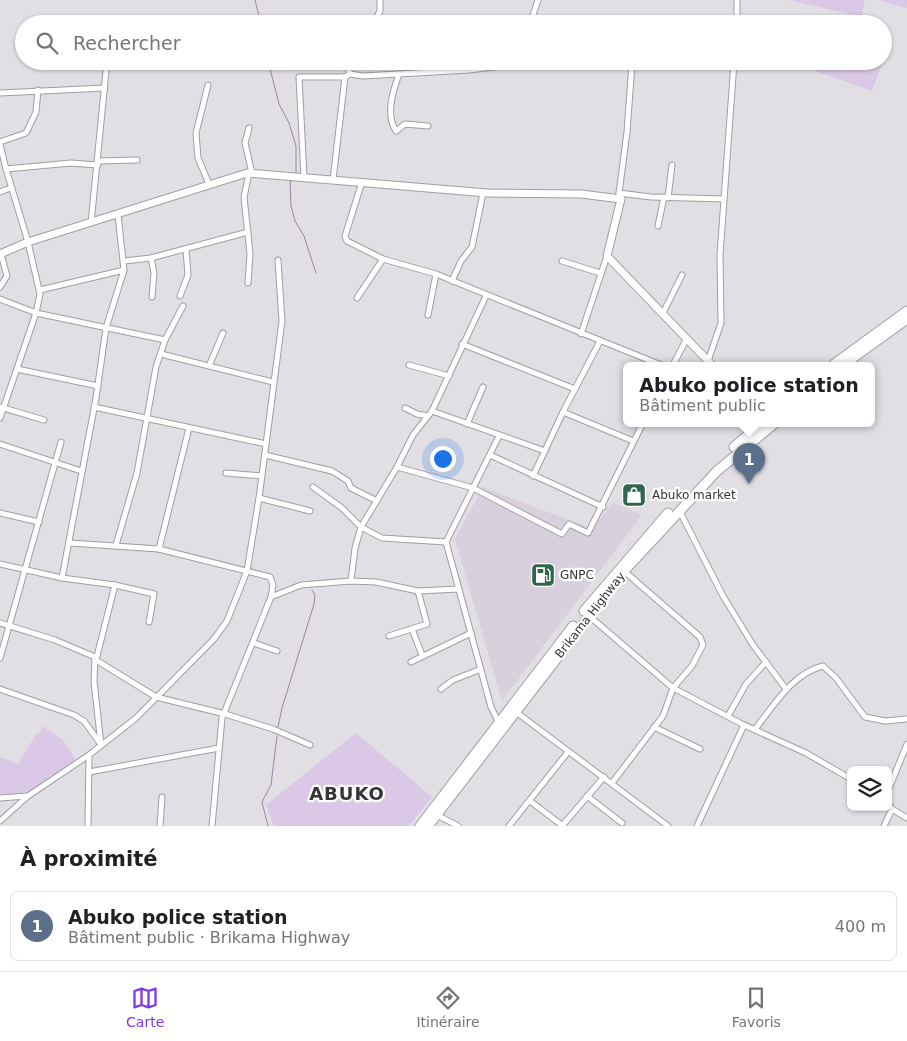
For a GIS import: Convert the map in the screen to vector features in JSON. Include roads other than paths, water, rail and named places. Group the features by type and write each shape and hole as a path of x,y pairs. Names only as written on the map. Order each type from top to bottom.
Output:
{"highway":[{"path":"837,362 907,311"},
{"path":"847,362 907,319"},
{"name":"Brikama Highway","path":"420,826 586,614 679,510 762,427"},
{"name":"Brikama Highway","path":"428,826 516,712 629,556 678,502 762,427"}],"street":[{"path":"378,15 380,11 380,0"},
{"path":"533,15 538,0"},
{"path":"737,0 738,15"},
{"path":"91,223 106,70"},
{"path":"333,180 347,70"},
{"path":"304,177 299,78 469,70"},
{"path":"581,334 607,256 620,196 632,70"},
{"path":"710,362 721,323 720,255 733,70"},
{"path":"399,74 390,115 391,124 396,131 405,124 428,126"},
{"path":"208,85 196,133 198,158 209,184"},
{"path":"0,93 105,88"},
{"path":"0,418 1,408 17,369 36,313 40,290 0,143 26,133 36,112 38,90"},
{"path":"248,283 250,254 245,222 244,197 250,173 245,143 249,128"},
{"path":"6,169 71,163 137,160"},
{"path":"658,226 666,198 672,165"},
{"path":"0,287 6,276 0,254 28,242 118,215 209,184 250,173 487,193 724,199"},
{"path":"362,182 345,236 347,241 383,259 436,274 486,296 653,362"},
{"path":"0,192 12,188"},
{"path":"452,281 461,262 472,247 483,193 487,193"},
{"path":"62,578 98,386 106,328 124,270 118,215"},
{"path":"124,261 151,258 186,250 248,232"},
{"path":"180,296 188,274 186,250"},
{"path":"607,256 709,362"},
{"path":"151,258 154,273 152,297"},
{"path":"357,298 383,259"},
{"path":"0,821 28,796 90,755 136,718 214,639 227,621 247,571 259,498 282,321 278,260"},
{"path":"562,261 600,273"},
{"path":"40,290 124,270"},
{"path":"428,315 436,274"},
{"path":"663,313 682,275"},
{"path":"351,581 355,548 361,527 397,467 409,442 430,414 486,296"},
{"path":"0,300 36,313 165,340"},
{"path":"116,545 136,473 156,367 165,340 183,306"},
{"path":"209,366 223,333"},
{"path":"675,362 687,338"},
{"path":"533,476 563,412 600,341"},
{"path":"462,344 575,390"},
{"path":"161,354 273,382"},
{"path":"409,365 449,376"},
{"path":"17,369 98,386"},
{"path":"467,424 483,387"},
{"path":"94,406 145,419 266,444"},
{"path":"1,408 44,420"},
{"path":"405,408 417,414 430,414 467,424 545,451"},
{"path":"563,412 633,441"},
{"path":"397,467 473,488 562,534 569,524 588,533 603,507 641,427"},
{"path":"158,550 189,428"},
{"path":"499,436 446,542 491,707 499,723"},
{"path":"0,658 61,442"},
{"path":"0,444 81,471"},
{"path":"265,455 332,471 348,481 351,488 377,501"},
{"path":"490,455 603,507"},
{"path":"226,474 262,476"},
{"path":"312,487 342,508 361,527 382,538 446,542"},
{"path":"259,498 310,511"},
{"path":"679,510 723,596 753,645 786,689"},
{"path":"0,513 39,522"},
{"path":"70,543 116,545 158,550 270,576 273,586 271,597 254,643 222,718 212,826"},
{"path":"0,564 62,578 115,585 154,594 149,622"},
{"path":"612,783 663,716 673,688 692,666 703,645 700,637 624,571"},
{"path":"271,597 301,586 351,581 376,582 418,591 459,589"},
{"path":"101,745 94,681 96,660 115,585"},
{"path":"389,636 427,624 418,591"},
{"path":"586,614 673,688 744,725 756,728 806,753 847,777"},
{"path":"0,623 55,640 86,653 156,697 225,714 273,729 310,745"},
{"path":"412,628 422,655"},
{"path":"412,662 422,655 472,634"},
{"path":"254,643 277,651"},
{"path":"728,716 746,684 766,662"},
{"path":"756,728 786,689 812,669 823,666 836,678 865,717 885,721 907,719"},
{"path":"442,689 452,680 481,669"},
{"path":"0,689 74,715 84,722 101,745"},
{"path":"516,712 668,826"},
{"path":"697,826 744,725"},
{"path":"654,727 700,749"},
{"path":"892,781 907,744"},
{"path":"89,772 219,748"},
{"path":"509,826 568,752"},
{"path":"82,826 88,824 90,755"},
{"path":"530,800 562,826 604,777"},
{"path":"0,798 28,796"},
{"path":"587,796 622,824"},
{"path":"160,826 162,797"},
{"path":"892,809 907,818"},
{"path":"884,826 891,811"},
{"path":"437,815 458,826"}],"waterway":[{"path":"255,0 259,15"},
{"path":"270,70 279,104 289,123 296,146 296,174"},
{"path":"293,180 290,182 291,206 295,221 304,236 316,273"},
{"path":"278,727 314,604 315,595 312,590"},
{"path":"268,826 262,802 271,785 277,736"}],"place":[{"name":"Abuko police station","path":"749,484"},
{"name":"Abuko market","path":"634,495"},
{"name":"GNPC","path":"543,575"}],"district":[{"name":"ABUKO","path":"347,793"}]}
